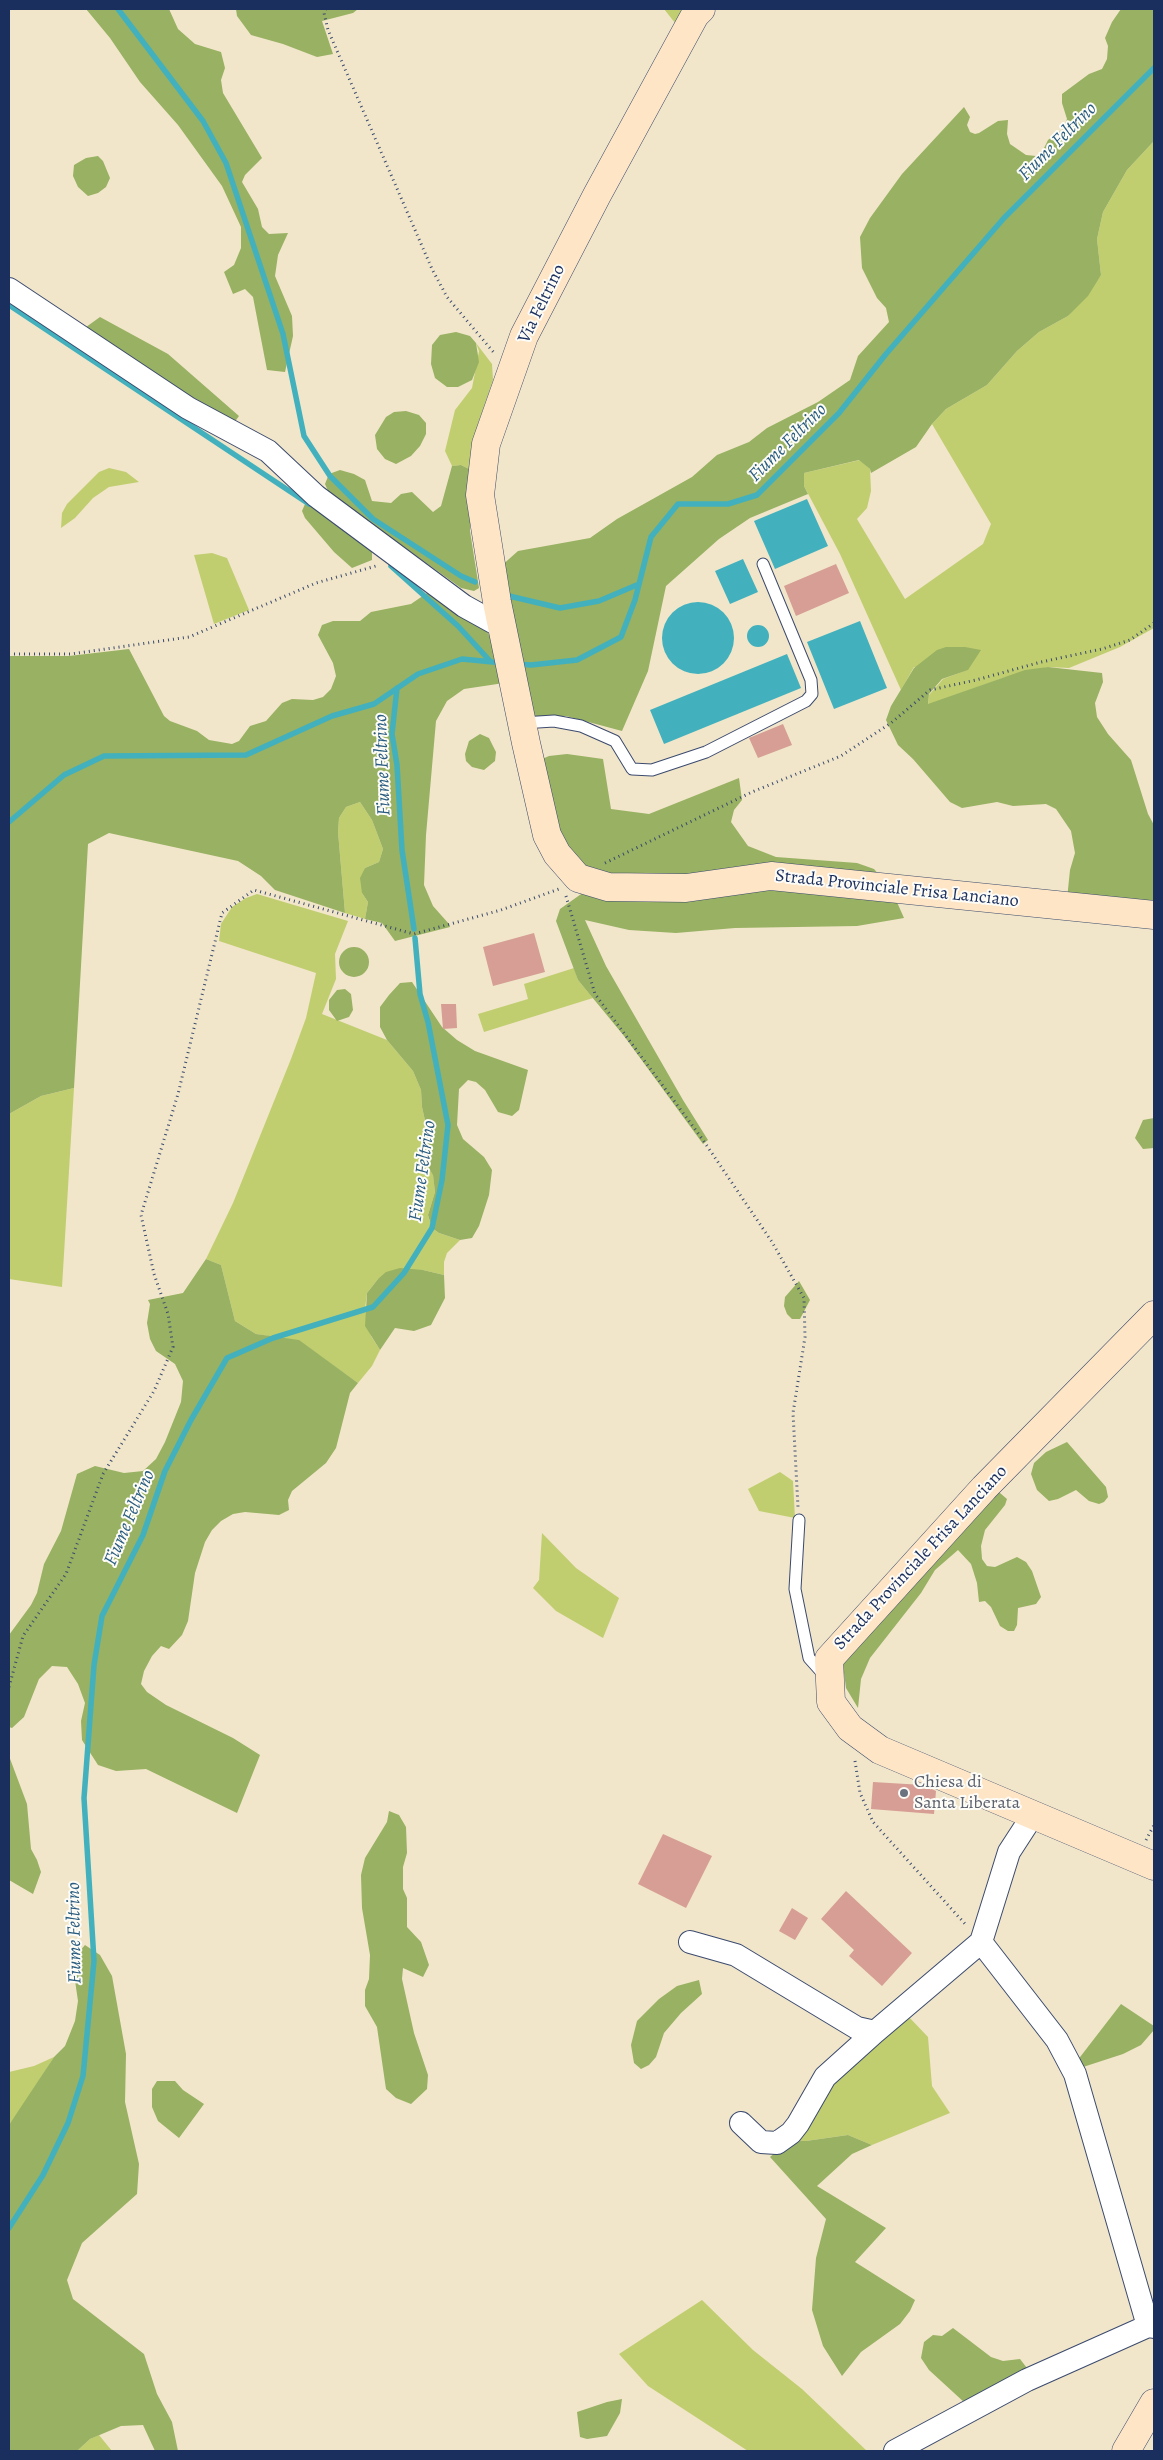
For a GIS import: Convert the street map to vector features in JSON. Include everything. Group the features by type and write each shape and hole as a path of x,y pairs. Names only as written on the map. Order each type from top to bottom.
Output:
{"street":[{"name":"Via Feltrino","path":"502,627 480,495 486,444 524,336 695,15 701,9"},
{"path":"9,289 188,408 268,451 316,496 464,606 502,627 547,835 557,854 578,878"},
{"name":"Strada Provinciale Frisa Lanciano","path":"578,878 608,887 686,888 771,876 1154,915"},
{"name":"Strada Provinciale Frisa Lanciano","path":"1154,1315 984,1488 829,1659 831,1702 850,1728 880,1750 1154,1866"},
{"path":"741,2123 761,2142 777,2143 791,2133 826,2077 875,2032 981,1942 1009,1852 1033,1815"},
{"path":"690,1942 736,1955 857,2028 875,2032"},
{"path":"895,2451 1027,2380 1151,2327 1075,2074 1057,2040 981,1942"},
{"path":"1126,2451 1154,2403"}],"lane":[{"path":"522,723 552,721 581,726 615,741 632,769 652,770 706,752 806,701 812,694 811,680 763,564"},
{"path":"799,1520 795,1590 809,1658 830,1682"}],"path":[{"path":"326,9 324,13 328,30 432,270 447,297 468,324 492,351 513,368"},
{"path":"9,654 71,654 189,637 316,583 401,559"},
{"path":"578,878 654,837 752,792 842,756 891,723 930,690 1102,649 1130,640 1154,623"},
{"path":"9,1687 23,1636 66,1574 103,1474 154,1391 173,1347 168,1314 154,1274 141,1215 178,1094 222,913 254,890 414,934 501,910 563,888 595,994 703,1140 772,1242 804,1298 805,1336 793,1413 799,1520"},
{"path":"850,1728 860,1793 872,1822 981,1942"}],"green space":[{"path":"86,9 169,9 178,29 195,44 221,52 225,68 221,80 223,93 262,158 245,175 242,182 258,209 262,227 269,234 288,233 278,255 275,276 292,316 293,336 285,372 267,370 253,297 245,289 233,294 224,272 234,265 241,248 241,227 222,186 178,125 140,82 110,38"},
{"path":"236,9 358,9 353,13 322,21 333,54 317,57 283,44 251,35 237,16"},
{"path":"664,9 693,9 679,28"},
{"path":"1121,9 1154,9 1154,141 1127,170 1103,212 1097,239 1101,275 1088,296 1068,316 1039,332 1017,351 987,385 946,409 932,424 916,447 871,473 870,469 859,460 804,473 804,486 808,494 750,518 719,539 666,586 648,671 622,731 566,716 529,716 500,567 518,551 590,538 617,519 692,477 717,455 749,442 767,428 818,402 850,380 858,356 889,322 886,308 877,298 862,268 860,237 870,218 902,174 964,107 970,117 967,125 970,132 979,133 998,121 1008,120 1007,134 1010,144 1026,155 1036,156 1043,150 1048,140 1063,129 1067,119 1062,103 1062,94 1089,74 1102,69 1107,59 1108,46 1105,38 1112,22"},
{"path":"1154,141 1154,628 1120,647 1069,668 1048,667 1003,678 928,705 929,695 943,679 967,670 914,667 901,690 840,554 804,486 804,473 860,460 870,469 871,491 867,508 857,519 905,599 983,544 991,524 932,424 946,409 987,385 1017,351 1039,332 1068,316 1101,275 1097,239 1103,212 1127,170"},
{"path":"98,156 103,161 110,178 106,187 98,193 88,196 78,187 73,176 74,165 86,158"},
{"path":"100,317 168,354 239,416 234,423 224,422 82,330"},
{"path":"456,332 470,336 476,343 479,362 472,380 458,387 447,387 435,378 431,364 432,345 440,335"},
{"path":"476,343 492,364 493,380 478,424 471,470 461,465 452,466 445,451 455,410 472,388 479,351"},
{"path":"406,411 419,415 426,423 426,434 420,446 411,456 396,464 385,459 377,449 375,435 386,417 394,412"},
{"path":"461,465 471,470 470,531 479,588 474,591 461,588 329,493 325,484 329,474 340,470 365,480 372,501 391,503 401,494 412,492 433,512 441,506 452,466"},
{"path":"109,468 126,472 139,482 109,487 93,498 75,518 61,528 62,513 67,504 99,472"},
{"path":"308,497 372,549 372,560 352,568 334,552 305,518 302,511"},
{"path":"212,553 227,558 249,610 214,624 194,555"},
{"path":"430,591 480,624 491,637 504,683 464,689 447,701 436,721 426,835 424,885 433,906 450,927 395,941 382,923 365,919 368,902 362,893 360,878 365,868 379,862 383,849 372,820 360,802 346,807 339,818 338,832 345,913 275,890 261,876 238,861 109,833 88,844 74,1088 41,1096 9,1114 9,656 69,656 129,649 164,716 170,721 197,731 209,740 232,744 239,741 250,726 266,721 282,703 292,699 313,700 323,697 331,689 336,676 333,663 318,635 322,625 333,621 360,621 371,612 411,604"},
{"path":"946,647 965,647 981,650 968,670 942,679 929,694 928,704 1025,670 1048,667 1102,673 1103,682 1095,703 1097,717 1108,734 1131,760 1148,814 1154,825 1154,907 1067,899 1070,870 1075,853 1071,831 1056,809 1046,804 1013,806 997,802 962,808 950,802 913,759 898,745 886,720 891,706 914,668 937,650"},
{"path":"480,734 489,738 496,752 495,761 484,770 472,767 466,761 465,754 469,741"},
{"path":"567,754 603,759 611,809 649,814 739,778 742,800 734,810 731,822 748,846 776,857 857,863 874,869 889,886 618,883 587,872 559,835 540,760 549,756"},
{"path":"360,802 372,820 383,849 379,862 365,868 362,893 368,902 365,919 345,913 338,832 339,818 346,807"},
{"path":"782,887 896,900 904,918 857,926 735,928 676,933 629,930 585,920 606,966 708,1140 703,1144 624,1036 578,980 556,921 560,909 584,892"},
{"path":"257,894 348,921 335,954 336,979 322,1014 387,1040 413,1071 421,1090 426,1125 424,1144 426,1163 433,1174 435,1192 428,1215 432,1228 439,1233 460,1240 447,1253 444,1262 444,1275 423,1270 378,1279 367,1293 365,1309 371,1336 380,1350 372,1366 358,1383 299,1341 256,1334 235,1321 221,1265 206,1259 233,1203 291,1059 306,1018 316,973 219,941 221,924 232,907 246,898"},
{"path":"354,947 360,948 368,956 368,968 360,976 354,977 348,976 340,968 339,962 340,956 348,948"},
{"path":"574,968 578,980 593,998 484,1032 478,1014 528,999 524,984"},
{"path":"412,982 442,1027 457,1040 475,1051 528,1070 519,1110 512,1116 498,1112 485,1090 476,1082 468,1080 459,1089 457,1125 463,1139 484,1157 492,1170 489,1195 479,1226 472,1238 460,1240 439,1233 432,1228 428,1215 435,1192 433,1175 426,1163 424,1144 426,1125 421,1090 413,1071 387,1040 380,1027 380,1007 400,983"},
{"path":"345,989 351,994 353,1010 349,1017 337,1021 329,1010 329,1000 337,990"},
{"path":"74,1088 62,1287 9,1279 9,1114 41,1096"},
{"path":"1154,1118 1154,1148 1143,1149 1135,1138 1143,1120"},
{"path":"206,1259 221,1265 235,1321 256,1334 299,1340 358,1383 350,1393 336,1448 326,1463 292,1491 288,1500 289,1510 279,1515 245,1512 233,1514 221,1521 212,1530 205,1542 195,1573 188,1621 182,1635 169,1649 161,1646 152,1656 144,1671 141,1684 147,1692 166,1705 233,1738 260,1755 237,1813 146,1769 116,1771 98,1765 82,1740 81,1721 85,1703 78,1684 67,1667 52,1666 39,1679 24,1717 12,1728 9,1727 9,1635 31,1605 37,1593 44,1564 61,1531 77,1474 95,1466 124,1473 143,1471 156,1459 181,1402 183,1381 175,1364 156,1351 150,1339 147,1323 150,1304 148,1300 183,1293"},
{"path":"400,1268 423,1270 444,1275 445,1298 431,1325 414,1331 395,1328 380,1350 365,1326 367,1293 386,1272"},
{"path":"799,1281 810,1300 800,1319 792,1319 787,1314 784,1306 785,1297"},
{"path":"1067,1442 1106,1487 1108,1497 1104,1502 1099,1504 1089,1501 1076,1490 1058,1499 1049,1501 1037,1490 1031,1474 1034,1463 1046,1452"},
{"path":"780,1472 793,1481 795,1518 759,1511 748,1489"},
{"path":"993,1492 1000,1493 1007,1499 1005,1505 985,1530 981,1546 982,1559 987,1566 995,1567 1017,1557 1026,1562 1032,1571 1041,1597 1036,1604 1018,1608 1017,1625 1014,1631 1008,1631 1000,1626 991,1607 985,1601 979,1602 977,1583 971,1564 958,1550 935,1570 921,1593 870,1658 861,1679 858,1708 846,1688 843,1665 854,1645"},
{"path":"542,1533 576,1568 619,1598 603,1638 556,1611 533,1588 539,1580"},
{"path":"9,1756 27,1804 31,1849 41,1872 33,1894 9,1880"},
{"path":"389,1811 399,1815 406,1827 407,1853 403,1867 403,1889 407,1898 407,1927 421,1942 429,1965 423,1977 403,1968 402,1979 414,2033 428,2075 427,2089 411,2104 396,2098 386,2089 377,2027 365,2006 365,1990 369,1979 370,1955 362,1908 361,1875 365,1858 387,1822"},
{"path":"85,1945 100,1955 112,1976 126,2054 125,2102 139,2164 137,2194 82,2243 67,2280 73,2299 144,2354 157,2394 172,2422 178,2451 155,2451 143,2425 121,2426 90,2439 77,2451 9,2451 9,2125 54,2057 65,2046 75,2021 78,2001 72,1960"},
{"path":"699,1980 702,1994 681,2013 664,2033 656,2057 649,2065 641,2069 634,2063 631,2045 637,2021 659,1999 677,1986"},
{"path":"1121,2004 1154,2026 1154,2030 1141,2045 1123,2054 1080,2068 1077,2061"},
{"path":"908,2016 928,2037 932,2086 950,2113 872,2145 848,2135 806,2141 790,2140 833,2073"},
{"path":"54,2057 9,2125 9,2072 34,2066"},
{"path":"157,2081 175,2081 183,2090 204,2104 179,2138 158,2121 152,2107 152,2089"},
{"path":"848,2135 872,2145 852,2154 817,2186 886,2228 855,2262 915,2300 910,2311 900,2324 861,2352 842,2376 823,2346 812,2310 816,2258 826,2219 770,2157 790,2140 806,2141"},
{"path":"702,2300 753,2350 802,2389 867,2451 748,2451 648,2386 619,2354"},
{"path":"953,2328 991,2357 1003,2361 1020,2359 1030,2372 965,2403 929,2370 921,2358 924,2342 933,2335 942,2336"},
{"path":"622,2399 620,2413 607,2436 587,2439 580,2437 577,2412"},
{"path":"99,2435 112,2451 77,2451 90,2439"}],"water":[{"path":"807,499 828,546 775,569 754,521"},
{"path":"743,559 758,592 730,604 715,571"},
{"path":"698,602 712,605 724,612 731,624 734,638 731,652 724,664 712,671 698,674 684,671 672,664 665,652 662,638 665,624 672,612 684,605"},
{"path":"860,621 887,688 834,709 807,642"},
{"path":"758,625 766,628 769,636 766,644 758,647 750,644 747,636 750,628"},
{"path":"787,654 801,688 664,744 650,710"}],"building":[{"path":"836,564 849,593 796,616 784,586"},
{"path":"783,724 792,745 758,758 749,738"},
{"path":"534,933 545,972 493,986 483,947"},
{"path":"441,1004 456,1004 457,1028 443,1029"},
{"name":"Chiesa di Santa Liberata","path":"873,1782 923,1785 936,1791 934,1814 871,1809"},
{"path":"663,1834 712,1856 686,1908 638,1884"},
{"path":"846,1891 912,1953 882,1986 849,1956 854,1950 821,1919"},
{"path":"792,1908 808,1918 795,1940 779,1931"}],"waterway":[{"path":"118,9 203,121 226,163 283,334 304,436 330,476 373,519 461,576 475,582"},
{"name":"Fiume Feltrino","path":"517,664 531,665 577,660 621,637 635,600 651,537 678,504 728,504 757,495 839,413 886,354 1004,218 1154,68"},
{"path":"9,305 309,504"},
{"path":"391,566 458,626 490,661"},
{"path":"509,596 560,608 599,601 639,584"},
{"path":"9,822 64,775 104,756 246,755 332,716 374,704 418,674 462,659 503,663"},
{"name":"Fiume Feltrino","path":"397,688 392,734 397,765 402,850 414,929"},
{"name":"Fiume Feltrino","path":"9,2228 43,2175 68,2123 83,2076 94,1961 84,1798 94,1665 102,1616 143,1535 165,1471 191,1420 227,1358 273,1338 373,1307 404,1273 432,1228 442,1180 448,1125 428,1022 420,994 415,938"}],"place":[{"name":"Chiesa di Santa Liberata","path":"904,1793"}]}
